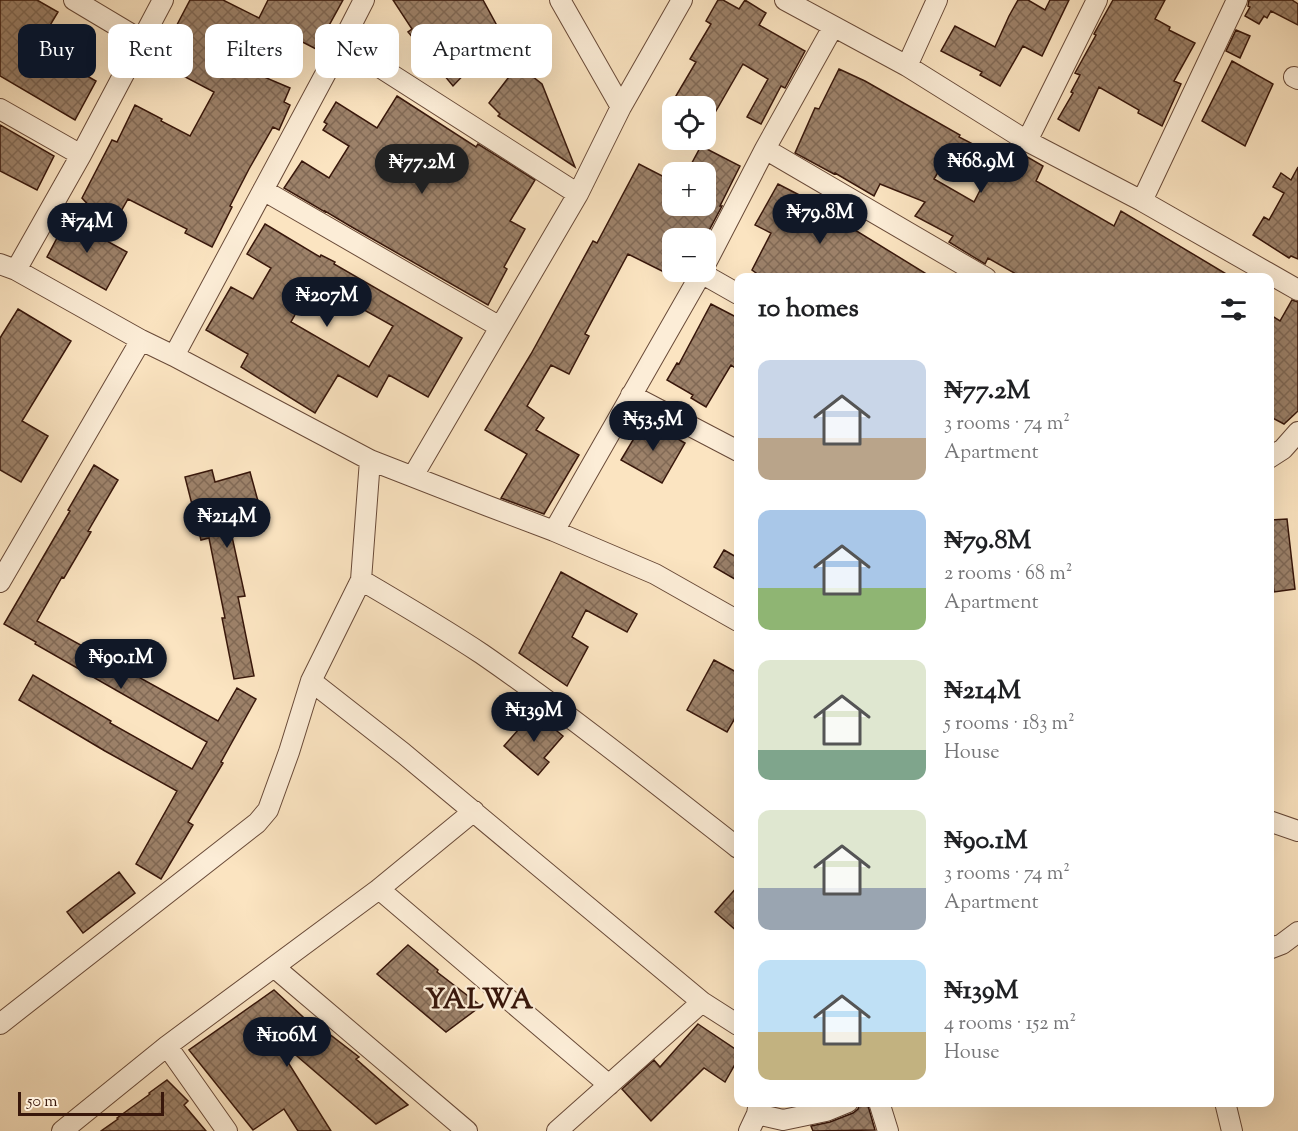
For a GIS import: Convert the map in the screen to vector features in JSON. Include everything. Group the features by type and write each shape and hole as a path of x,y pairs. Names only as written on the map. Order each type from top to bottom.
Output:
{"street":[{"path":"74,0 115,24"},
{"path":"149,24 163,0"},
{"path":"352,24 364,0"},
{"path":"560,0 621,107"},
{"path":"412,476 578,194 621,107 682,0"},
{"path":"786,0 907,66 1027,141 1142,201 1268,273"},
{"path":"907,66 937,0"},
{"path":"1027,141 1097,0"},
{"path":"1142,201 1237,0"},
{"path":"716,243 765,149 834,27"},
{"path":"121,78 81,156 8,267 141,340 370,460 554,531 655,574 734,619"},
{"path":"174,356 323,78"},
{"path":"397,78 578,194"},
{"path":"0,109 81,156"},
{"path":"765,149 977,273"},
{"path":"263,190 500,327"},
{"path":"1274,276 1298,290"},
{"path":"716,279 734,291"},
{"path":"554,531 695,282"},
{"path":"0,582 141,340"},
{"path":"631,395 734,450"},
{"path":"1274,450 1298,432"},
{"path":"0,1024 257,823 268,810 311,681 361,580 370,460"},
{"path":"361,580 425,617 483,655 604,742 734,845"},
{"path":"311,681 403,753 702,1002 734,1022"},
{"path":"68,1129 167,1046 379,889 474,812"},
{"path":"1274,823 1298,831"},
{"path":"379,889 609,1085"},
{"path":"1274,947 1298,932"},
{"path":"274,967 464,1130"},
{"path":"557,1131 702,1002"},
{"path":"167,1046 228,1131"},
{"path":"755,1116 783,1120 836,1107"},
{"path":"881,1107 888,1131"},
{"path":"1226,1107 1232,1131"}],"building":[{"path":"0,0 37,0 58,12 51,24 18,24 18,78 91,78 96,81 75,120 0,76"},
{"path":"190,0 223,0 259,18 268,0 343,0 330,24 315,24 315,48 303,42 303,24 205,24 205,78 266,78 290,88 284,102 290,105 279,130 273,127 230,206 232,207 212,247 185,233 187,229 128,199 111,229 82,198 112,140 117,142 135,105 190,136 214,92 187,78 193,78 193,24 177,24"},
{"path":"393,0 483,0 496,24 411,24 411,27"},
{"path":"718,0 723,0 739,9 745,0 766,13 759,25 805,51 785,88 781,86 761,124 747,117 768,79 743,64 716,111 716,96 676,96 696,62 690,59 711,24 706,21"},
{"path":"1018,0 1028,0 1045,10 1050,0 1069,0 1042,56 1023,46 1000,86 980,75 982,72 941,51 955,26 995,47"},
{"path":"1113,0 1165,0 1155,19 1170,27 1169,30 1195,43 1174,81 1181,84 1162,126 1099,87 1079,131 1058,119 1080,75 1075,73"},
{"path":"1249,0 1292,0 1298,4 1298,25 1271,11 1267,18 1264,16 1259,24 1245,16 1250,7 1248,6"},
{"path":"1236,30 1250,36 1240,58 1226,51"},
{"path":"1232,61 1273,84 1245,146 1202,121"},
{"path":"839,69 865,81 960,135 959,137 1017,167 1024,155 1043,166 1036,181 1114,226 1121,211 1225,273 1014,273 988,258 985,264 949,242 953,236 915,216 925,202 880,184 874,196 795,153 815,108 819,109","holes":["950,152 989,173 974,202 934,179"]},
{"path":"446,78 461,78 453,86"},
{"path":"508,78 534,78 542,84 575,167 498,116 500,114 489,103"},
{"path":"397,96 476,147 478,144 535,180 510,221 525,229 504,267 507,269 488,305 284,188 302,161 329,178 349,146 323,130 327,124 324,122 336,102 377,128"},
{"path":"0,125 54,156 37,190 0,171"},
{"path":"699,150 709,150 740,166 710,228 662,228 662,271 628,254 585,334 589,336 569,374 551,365 527,406 544,418 536,430 579,455 544,514 501,498 527,454 485,430 531,354 593,241 597,243 639,164 662,176 662,216 716,216 716,162 692,162"},
{"path":"1298,167 1298,259 1291,256 1289,258 1253,235 1264,217 1269,220 1284,193 1273,187 1281,173 1291,180"},
{"path":"778,184 811,201 925,273 756,273 752,270 771,233 755,225"},
{"path":"67,219 127,252 106,290 47,257"},
{"path":"265,224 320,257 321,255 335,262 334,264 462,338 428,397 389,375 377,397 338,375 315,413 241,367 248,354 206,330 231,287 253,299 271,268 247,254","holes":["311,286 330,296 332,292 393,326 369,367 291,322"]},
{"path":"1292,300 1298,302 1298,411 1284,424 1274,419 1274,317 1280,321"},
{"path":"711,304 734,316 734,367 731,365 706,407 691,398 693,395 667,380 677,363 679,364"},
{"path":"18,309 71,341 22,421 48,436 21,482 0,470 0,338"},
{"path":"645,420 685,443 662,483 621,460"},
{"path":"94,465 118,480 88,531 91,532 37,621 218,721 237,688 256,699 221,762 223,763 188,822 193,825 161,879 136,864 177,791 19,700 33,675 111,721 110,723 192,769 207,742 4,624"},
{"path":"212,470 215,482 250,472 264,523 231,532 245,596 238,597 254,676 234,679 209,538 201,540 185,477"},
{"path":"1287,519 1295,589 1274,592 1274,520"},
{"path":"724,550 734,556 734,579 714,567"},
{"path":"561,572 637,614 627,632 586,610 572,637 588,647 567,686 519,653"},
{"path":"714,660 734,671 734,720 727,732 687,710"},
{"path":"534,712 563,736 544,758 549,762 538,775 504,746"},
{"path":"119,872 135,893 83,933 67,912"},
{"path":"734,891 734,929 715,912"},
{"path":"408,945 438,970 437,972 481,1006 446,1032 377,974"},
{"path":"274,990 316,1029 320,1027 359,1057 356,1059 408,1105 376,1124 269,1032 331,1131 298,1131 284,1109 253,1130 189,1050"},
{"path":"698,1024 734,1048 734,1066 725,1082 704,1068 651,1121 622,1089 654,1060 660,1067"},
{"path":"167,1080 188,1101 184,1105 206,1131 101,1131 118,1119"},
{"path":"859,1107 868,1107 875,1130 813,1131 811,1126 830,1122"}],"district":[{"name":"YALWA","path":"480,998"}]}
